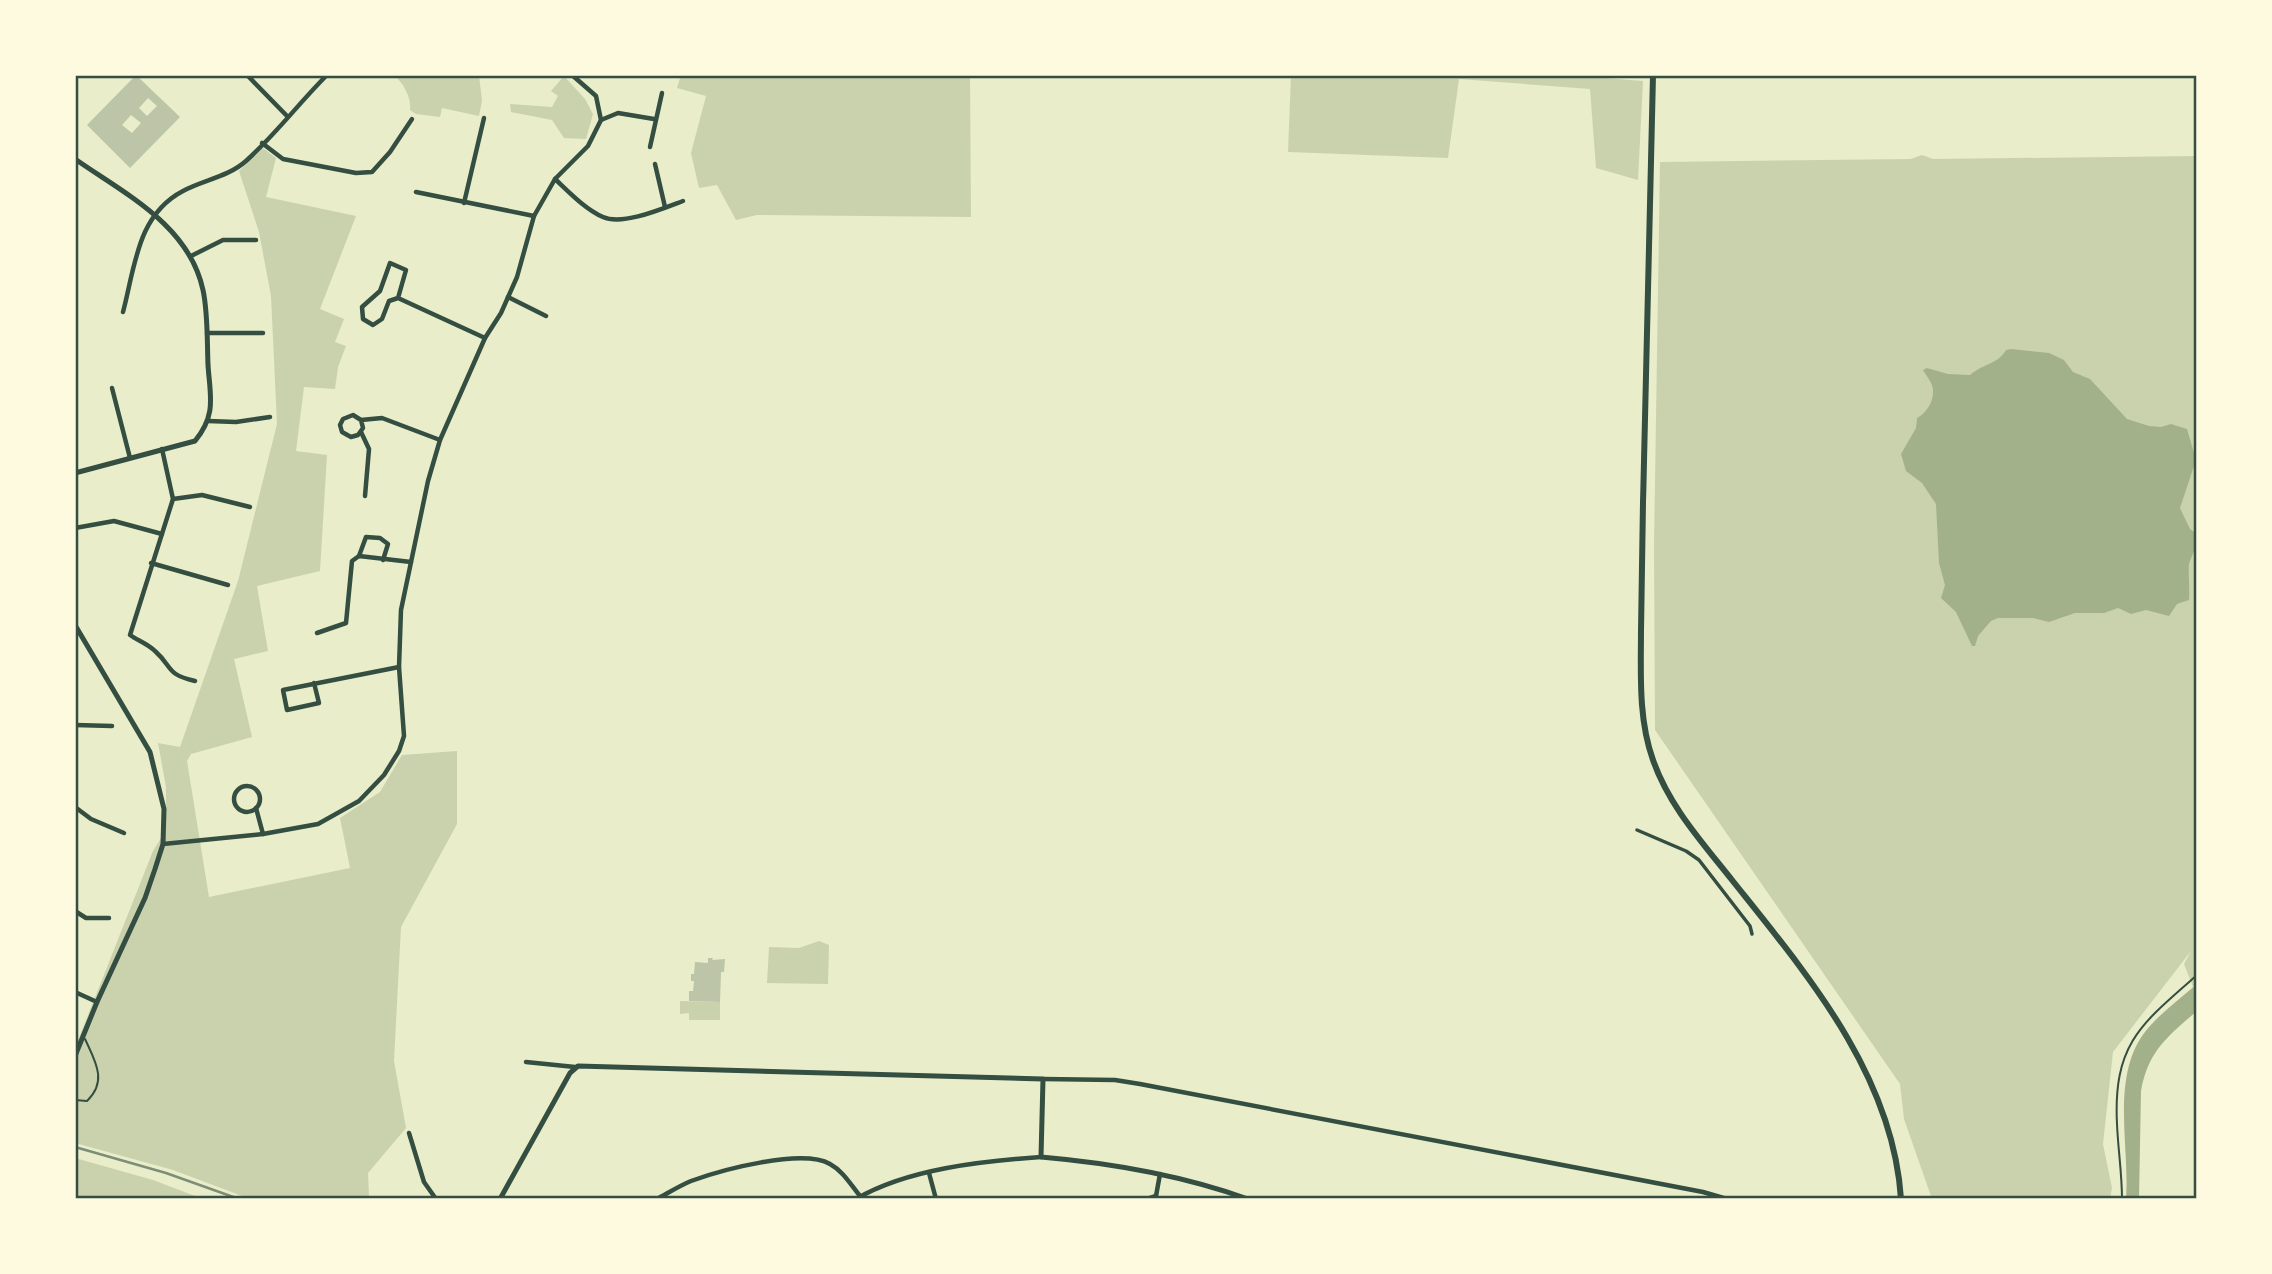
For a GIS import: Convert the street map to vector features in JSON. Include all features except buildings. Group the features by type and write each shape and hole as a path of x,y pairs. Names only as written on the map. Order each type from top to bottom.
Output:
{"main road":[{"path":"1653,75 1642,558 1641,678 1646,739 1664,787 1686,822 1795,960 1858,1054 1887,1126 1895,1155 1901,1199"}],"street":[{"path":"247,75 287,116"},
{"path":"123,312 144,230 154,214 182,191 222,176 244,163 327,75"},
{"path":"163,844 263,834 318,824 359,801 384,775 399,751 404,736 398,667 401,610 428,481 440,440 485,338 517,277 534,216 555,179 588,146 601,120 596,96 572,75"},
{"path":"650,147 654,119 662,93"},
{"path":"601,120 618,113 654,119"},
{"path":"464,203 484,118"},
{"path":"262,143 283,159 356,173 372,172 390,152 412,119"},
{"path":"75,159 154,214 175,233 191,256 204,292 211,413 195,441 75,473"},
{"path":"655,164 665,208"},
{"path":"555,179 581,203 605,219 631,218 683,201"},
{"path":"416,192 534,216"},
{"path":"191,256 223,240 256,240"},
{"path":"398,298 405,270 390,262 380,291 362,307 363,319 373,325 382,319 388,301 398,298 485,338"},
{"path":"508,297 546,316"},
{"path":"206,333 263,333"},
{"path":"112,388 130,458"},
{"path":"355,415 361,420 363,428 355,437 342,432 342,419 355,415"},
{"path":"208,421 236,422 270,417"},
{"path":"361,420 382,418 440,440"},
{"path":"361,432 369,449 365,496"},
{"path":"162,449 173,499 130,635 155,651 167,668 181,677 195,681"},
{"path":"173,499 202,495 250,507"},
{"path":"75,528 114,521 162,534"},
{"path":"317,633 346,623 352,561 359,556 366,537 380,538 388,544 383,560"},
{"path":"359,556 411,562"},
{"path":"151,563 228,585"},
{"path":"75,625 150,752 164,809 163,844 145,898 75,1056"},
{"path":"314,683 319,703 287,710 283,691 314,683 398,667"},
{"path":"75,725 112,726"},
{"path":"256,808 244,811 237,806 235,798 238,790 245,786 257,790 260,802 256,808 263,834"},
{"path":"75,807 91,819 124,833"},
{"path":"1637,830 1699,860 1751,926 1752,934"},
{"path":"75,911 86,918 109,918"},
{"path":"75,992 97,1002"},
{"path":"526,1062 575,1067 1115,1080 1703,1192 1727,1199"},
{"path":"500,1199 575,1067"},
{"path":"1041,1157 1043,1079"},
{"path":"409,1133 424,1182 436,1199"},
{"path":"657,1199 689,1182 733,1168 797,1158 829,1163 841,1171 858,1198 929,1173 991,1161 1041,1157 1161,1174 1214,1187 1248,1199"},
{"path":"929,1173 936,1199"},
{"path":"1147,1199 1157,1197 1161,1174"}],"lane":[{"path":"75,1100 87,1101 95,1093 99,1080 98,1066 83,1035"}],"path":[{"path":"2122,1199 2116,1100 2122,1060 2150,1017 2197,975"}],"shaded area":[{"path":"393,75 479,75 482,101 479,116 442,108 440,117 416,114 410,110 408,96"},
{"path":"681,75 970,75 971,217 757,215 736,220 717,185 699,188 691,153 706,96 677,88"},
{"path":"1291,75 1567,75 1643,81 1638,180 1596,168 1590,89 1459,79 1448,158 1288,152"},
{"path":"564,76 585,99 593,114 586,139 564,138 552,120 511,112 510,104 552,107 558,96 551,91"},
{"path":"263,148 276,158 266,197 356,216 320,309 344,319 335,342 346,346 338,367 335,389 304,387 296,451 327,455 320,571 257,586 268,651 234,659 252,737 191,754 187,761 209,897 350,868 340,818 380,792 402,755 457,751 457,824 401,927 394,1061 406,1128 368,1173 371,1199 250,1199 173,1170 75,1143 75,1048 153,851 166,830 166,787 158,743 180,747 238,581 277,424 271,296 259,232 239,171"},
{"path":"1922,155 1933,159 2197,156 2197,984 2193,987 2184,964 2191,951 2113,1052 2103,1144 2112,1188 2110,1199 1932,1199 1904,1119 1900,1084 1655,730 1654,546 1660,162 1911,159"},
{"path":"2011,349 2049,353 2064,360 2073,372 2090,379 2127,419 2149,426 2171,424 2187,429 2196,460 2180,508 2190,529 2197,534 2197,539 2189,564 2189,600 2177,604 2169,616 2146,610 2131,614 2118,608 2104,613 2075,613 2049,622 2033,618 1998,618 1991,621 1978,636 1975,646 1972,646 1956,612 1941,598 1945,585 1939,563 1936,504 1922,483 1906,471 1901,454 1916,428 1917,418 1933,397 1932,386 1923,370 1927,368 1948,374 1970,375"},
{"path":"819,941 829,945 828,984 767,983 769,947 799,948"},
{"path":"2197,984 2197,1011 2161,1045 2144,1077 2141,1091 2139,1199 2126,1199 2124,1109 2129,1065 2137,1045 2149,1027"},
{"path":"680,1001 720,1002 720,1020 689,1020 689,1013 680,1014"},
{"path":"75,1158 153,1180 203,1199 75,1199"}],"railway":[{"path":"75,1147 166,1173 239,1199"}]}
